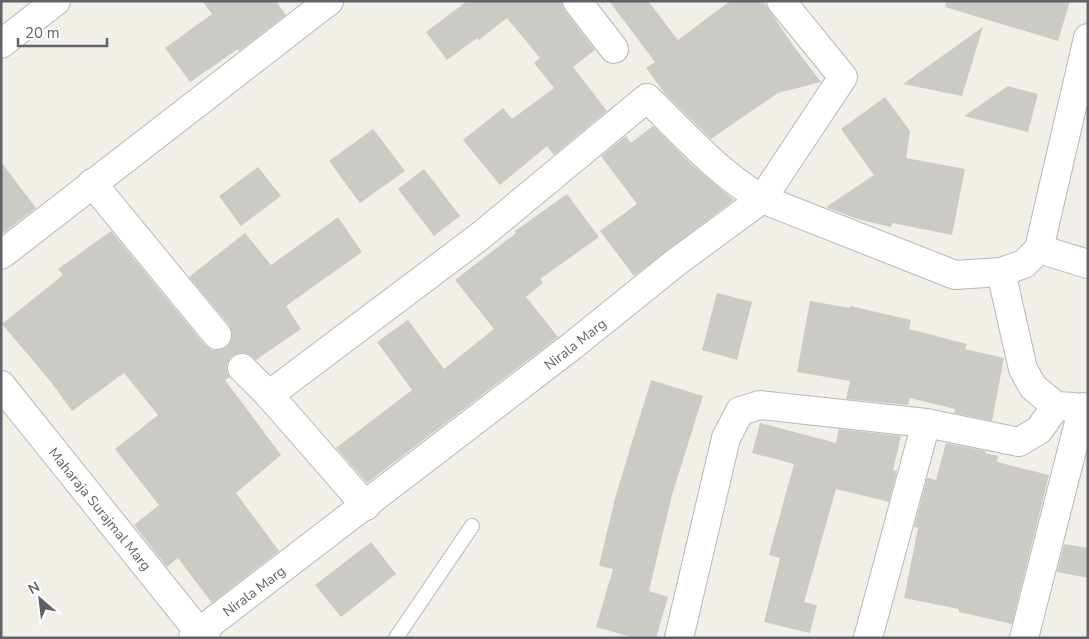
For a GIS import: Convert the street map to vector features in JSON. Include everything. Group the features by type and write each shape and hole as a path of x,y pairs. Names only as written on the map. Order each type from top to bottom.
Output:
{"street":[{"path":"1,44 56,1"},
{"path":"577,1 614,49"},
{"name":"Nirala Marg","path":"200,636 572,346 675,263 762,199 843,77 781,1"},
{"path":"1,255 327,2"},
{"path":"269,395 479,237 647,98 718,168 740,186 762,199 955,275 1001,272 1024,264 1039,249 1088,38"},
{"path":"92,183 217,334"},
{"path":"1039,249 1088,264"},
{"path":"1001,272 1022,368 1033,387 1056,406 1085,408 1024,638"},
{"path":"242,368 269,395 366,506"},
{"name":"Maharaja Surajmal Marg","path":"1,385 200,636"},
{"path":"679,638 726,438 740,411 760,405 926,423 1018,442 1039,430 1056,406"},
{"path":"868,638 926,423"}],"lane":[{"path":"396,638 472,526"}],"building":[{"path":"202,1 276,1 286,15 239,51 238,49 190,82 165,48 212,14"},
{"path":"467,1 562,1 565,11 595,50 573,67 607,111 554,155 547,146 500,185 463,140 503,108 512,119 554,88 534,63 540,58 507,18 479,40 477,38 447,60 426,32"},
{"path":"609,1 648,1 678,40 730,1 763,1 821,82 778,93 711,139 665,94 646,68 655,62"},
{"path":"946,1 1070,1 1058,41 945,7"},
{"path":"983,27 962,96 903,84"},
{"path":"1008,86 1038,94 1028,132 964,116"},
{"path":"885,97 910,131 906,158 965,169 952,235 892,223 891,227 857,219 826,207 874,175 841,129"},
{"path":"653,126 691,164 734,200 634,276 600,231 637,204 601,156 626,136 631,143"},
{"path":"373,129 405,171 360,203 329,161"},
{"path":"1,162 36,208 1,235"},
{"path":"258,167 281,196 241,226 219,196"},
{"path":"424,169 460,216 434,236 398,189"},
{"path":"567,194 599,237 540,279 543,283 526,297 558,337 367,483 336,448 412,390 377,342 408,320 444,369 494,329 455,280 516,233 515,231"},
{"path":"338,217 362,252 286,306 301,329 256,360 246,353 238,353 231,357 227,364 227,372 230,377 225,380 281,455 236,493 279,551 212,603 178,558 167,567 134,525 159,505 115,449 158,415 124,373 72,411 51,382 2,324 63,275 58,269 111,231 205,345 212,350 220,350 227,347 231,341 232,332 229,325 189,277 245,233 271,265"},
{"path":"717,293 752,302 737,360 702,350"},
{"path":"810,301 850,308 850,306 911,320 909,329 967,344 965,349 1004,358 992,421 954,413 955,409 910,398 908,405 846,399 850,381 797,372"},
{"path":"651,380 703,396 672,495 649,591 668,597 656,638 635,638 596,627 613,569 599,566 615,498"},
{"path":"760,423 836,443 839,429 901,436 893,470 897,471 889,502 836,489 804,602 817,605 810,633 764,622 780,558 769,555 794,464 752,453"},
{"path":"946,443 986,451 985,453 998,456 997,462 1049,475 1012,624 959,612 959,609 904,598 918,528 914,527 927,478 936,480"},
{"path":"371,542 396,574 341,617 315,585"},
{"path":"1064,544 1088,548 1088,578 1057,572"}]}
